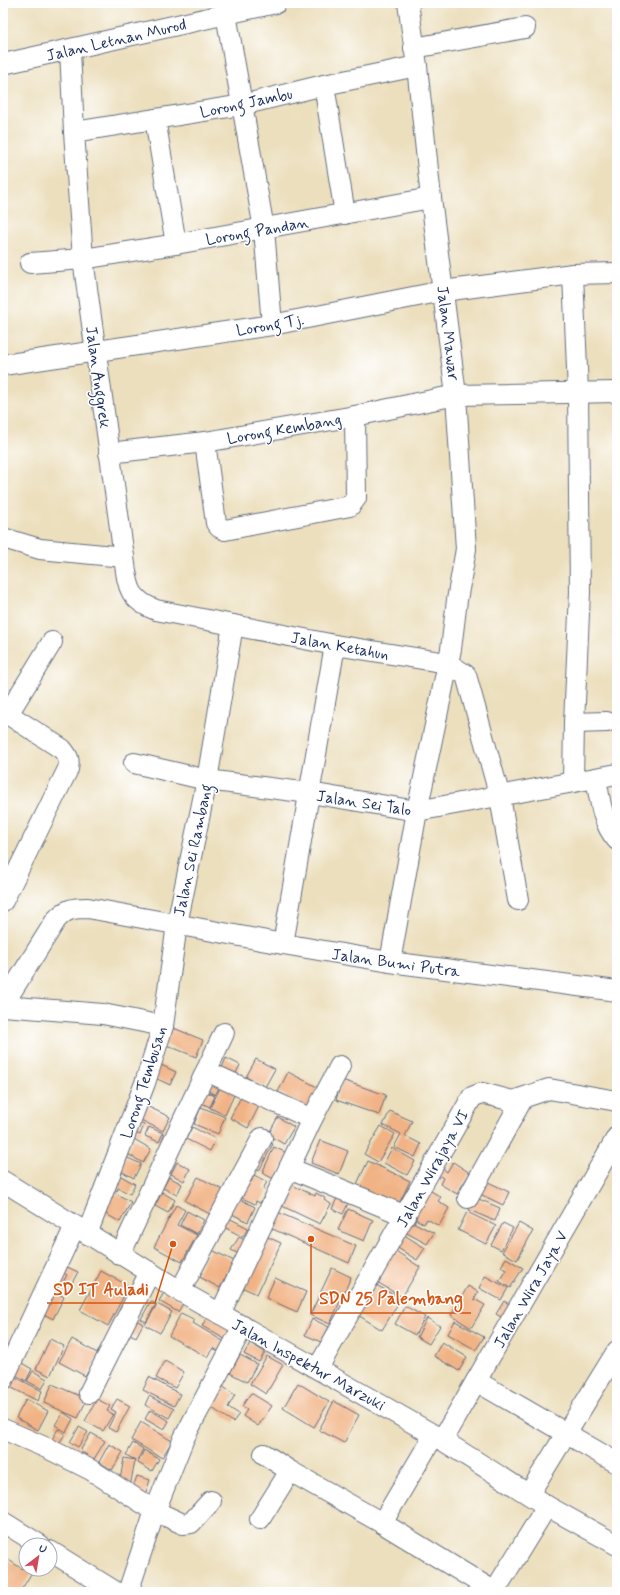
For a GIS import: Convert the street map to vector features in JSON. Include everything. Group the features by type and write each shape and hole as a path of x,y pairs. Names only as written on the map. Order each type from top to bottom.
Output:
{"street":[{"name":"Jalan Letnan Murod","path":"3,64 276,3"},
{"name":"Jalan Mawar","path":"390,962 417,811 451,649 457,600 466,549 456,394 431,198 416,57 408,3"},
{"path":"226,14 264,229 272,325"},
{"name":"Lorong Jambu","path":"74,132 242,104 324,85 416,57 525,28"},
{"name":"Jalan Anggrek","path":"70,50 83,259 127,583 136,599 144,606 156,610 233,626"},
{"path":"324,85 345,214"},
{"path":"155,119 176,244"},
{"name":"Lorong Pandan","path":"30,263 83,259 176,244 431,198"},
{"name":"Lorong Tj.","path":"3,365 272,325 443,291 573,274 617,273"},
{"path":"573,274 578,392 580,592 573,782"},
{"name":"Lorong Kembang","path":"109,453 205,442 355,416 456,394 617,392"},
{"path":"205,442 216,523 219,527 225,530 350,506 356,498 355,416"},
{"path":"3,538 40,549 124,557"},
{"name":"Jalan Ketahun","path":"233,626 335,645 448,663"},
{"name":"Jalan Sei Rambang","path":"3,1006 56,920 64,911 77,908 88,908 177,924 207,780 233,626"},
{"path":"3,901 70,762 62,749 5,712 52,642"},
{"path":"283,944 335,645"},
{"path":"448,663 466,674 500,797 518,900"},
{"path":"574,723 607,722"},
{"name":"Jalan Sei Talo","path":"134,763 207,780 310,793 417,811 500,797 617,774"},
{"path":"596,778 606,824 610,832 617,840"},
{"name":"Jalan Bumi Putra","path":"177,924 390,962 617,992"},
{"name":"Lorong Tembusan","path":"3,1380 81,1230 145,1083 163,1026 177,924"},
{"path":"3,1006 103,1014 163,1026"},
{"path":"120,1255 224,1033"},
{"path":"220,1314 312,1119 340,1066"},
{"path":"206,1071 312,1119"},
{"name":"Jalan Wirajaya VI","path":"318,1368 406,1216 472,1097 482,1094 513,1101 535,1092 549,1089 617,1101"},
{"path":"468,1198 523,1098"},
{"name":"Jalan Wira Jaya V","path":"382,1523 476,1381 617,1137"},
{"path":"180,1291 262,1138"},
{"path":"289,1168 406,1216"},
{"name":"Jalan Inspektur Marzuki","path":"3,1181 180,1291 318,1368 438,1438 547,1506 617,1545"},
{"path":"89,1393 150,1272"},
{"path":"128,1592 155,1511 184,1438 243,1326"},
{"path":"529,1494 617,1351"},
{"path":"476,1381 617,1463"},
{"path":"3,1429 49,1449 91,1470 155,1511 183,1524 187,1524 194,1520 211,1501"},
{"path":"264,1454 290,1471 382,1523 494,1592 547,1506"},
{"path":"260,1519 290,1471"},
{"path":"3,1522 27,1537"},
{"path":"58,1556 116,1592"}],"building":[{"path":"171,1027 203,1040 196,1057 164,1044"},
{"path":"226,1058 240,1065 235,1075 222,1068"},
{"path":"256,1059 275,1069 265,1087 246,1077"},
{"path":"159,1064 176,1072 170,1085 153,1077"},
{"path":"288,1072 319,1088 309,1108 278,1092"},
{"path":"208,1080 220,1086 215,1095 204,1088"},
{"path":"342,1080 386,1095 379,1115 336,1100"},
{"path":"221,1086 235,1093 225,1115 210,1108"},
{"path":"202,1090 215,1096 210,1107 197,1101"},
{"path":"241,1097 259,1106 248,1128 230,1118"},
{"path":"142,1104 170,1117 163,1131 135,1117"},
{"path":"201,1107 225,1117 218,1134 194,1124"},
{"path":"390,1111 412,1121 405,1136 421,1144 415,1157 394,1147 401,1134 383,1125"},
{"path":"278,1117 294,1127 284,1144 268,1135"},
{"path":"135,1121 144,1125 140,1135 131,1131"},
{"path":"381,1126 395,1134 378,1162 364,1154"},
{"path":"149,1127 163,1133 159,1142 145,1136"},
{"path":"192,1127 216,1139 210,1151 186,1139"},
{"path":"134,1139 151,1149 143,1163 126,1153"},
{"path":"265,1140 273,1144 259,1171 252,1167"},
{"path":"320,1140 348,1151 339,1174 311,1163"},
{"path":"274,1147 289,1154 276,1180 262,1173"},
{"path":"392,1148 415,1161 407,1175 384,1163"},
{"path":"121,1155 141,1164 134,1178 115,1168"},
{"path":"368,1161 410,1181 397,1208 355,1188"},
{"path":"177,1162 190,1169 184,1181 171,1174"},
{"path":"453,1162 470,1173 457,1194 440,1184 443,1178 437,1174 441,1167 447,1172"},
{"path":"114,1172 135,1184 130,1194 118,1188 117,1191 107,1186"},
{"path":"254,1175 267,1182 263,1189 267,1191 260,1203 256,1201 255,1204 242,1198 244,1195 239,1192 245,1180 251,1182"},
{"path":"169,1177 182,1184 177,1195 163,1188"},
{"path":"198,1177 223,1190 210,1214 185,1201"},
{"path":"484,1180 509,1192 503,1205 478,1193"},
{"path":"292,1185 315,1196 316,1193 325,1198 324,1200 331,1204 320,1224 282,1206"},
{"path":"426,1188 441,1197 438,1201 449,1208 439,1226 427,1219 424,1224 412,1217"},
{"path":"110,1190 131,1202 120,1222 99,1210"},
{"path":"162,1192 175,1200 168,1213 155,1206"},
{"path":"338,1196 349,1201 343,1214 332,1209"},
{"path":"474,1197 500,1208 495,1221 469,1210"},
{"path":"238,1198 255,1207 248,1222 230,1213"},
{"path":"176,1205 185,1210 177,1225 197,1235 182,1262 154,1247"},
{"path":"348,1209 373,1220 364,1241 338,1230"},
{"path":"187,1211 204,1220 197,1234 180,1225"},
{"path":"275,1211 356,1246 349,1263 268,1227"},
{"path":"467,1212 496,1226 486,1244 458,1230"},
{"path":"225,1216 248,1228 243,1237 220,1225"},
{"path":"411,1221 434,1233 427,1244 405,1232"},
{"path":"503,1223 513,1228 501,1250 491,1245"},
{"path":"519,1223 533,1231 517,1260 502,1252"},
{"path":"401,1233 425,1248 417,1260 393,1245"},
{"path":"263,1235 281,1243 257,1294 239,1286"},
{"path":"239,1237 249,1242 241,1255 231,1250"},
{"path":"391,1248 420,1267 402,1297 372,1279"},
{"path":"210,1249 234,1261 220,1288 196,1275"},
{"path":"506,1258 523,1268 510,1288 499,1281 506,1270 501,1267"},
{"path":"61,1264 78,1272 69,1288 62,1284 67,1275 62,1272"},
{"path":"332,1268 351,1277 330,1324 310,1315"},
{"path":"101,1271 129,1286 108,1326 80,1310"},
{"path":"485,1276 508,1288 501,1300 479,1288"},
{"path":"275,1278 306,1292 297,1312 266,1298"},
{"path":"371,1282 401,1299 382,1330 353,1312"},
{"path":"468,1286 478,1292 474,1299 485,1305 471,1328 451,1315"},
{"path":"50,1289 64,1297 53,1319 38,1311"},
{"path":"165,1291 184,1302 178,1312 159,1301"},
{"path":"151,1301 156,1304 146,1322 141,1319"},
{"path":"504,1301 514,1307 506,1320 496,1314"},
{"path":"157,1304 172,1312 160,1333 145,1325"},
{"path":"405,1306 425,1317 415,1335 395,1324"},
{"path":"181,1313 195,1320 193,1323 226,1343 220,1352 213,1348 207,1357 169,1336"},
{"path":"208,1316 234,1331 228,1341 202,1326"},
{"path":"427,1318 440,1326 429,1344 417,1337"},
{"path":"134,1319 143,1324 136,1337 126,1332"},
{"path":"312,1319 329,1327 321,1342 305,1335"},
{"path":"455,1321 484,1337 476,1350 448,1334"},
{"path":"50,1339 64,1346 50,1376 36,1369"},
{"path":"72,1339 99,1354 87,1377 59,1362"},
{"path":"442,1342 467,1357 459,1371 434,1356"},
{"path":"250,1343 265,1352 259,1362 244,1354"},
{"path":"240,1355 257,1364 247,1382 230,1373"},
{"path":"267,1356 283,1365 266,1394 250,1384"},
{"path":"18,1361 32,1369 26,1381 12,1373"},
{"path":"165,1361 184,1372 175,1388 156,1378"},
{"path":"33,1371 47,1379 42,1389 27,1381"},
{"path":"13,1376 42,1391 38,1401 8,1386"},
{"path":"149,1377 180,1394 174,1406 143,1390"},
{"path":"298,1383 329,1402 314,1427 283,1408"},
{"path":"52,1384 87,1399 78,1418 44,1403"},
{"path":"222,1386 235,1395 228,1407 239,1414 233,1422 209,1406"},
{"path":"251,1393 272,1406 258,1426 243,1416 247,1410 242,1406"},
{"path":"149,1396 174,1409 169,1418 145,1405"},
{"path":"26,1399 48,1411 38,1430 16,1418"},
{"path":"97,1399 110,1406 107,1411 113,1414 103,1431 85,1421"},
{"path":"117,1399 130,1406 116,1432 108,1428 116,1412 111,1409"},
{"path":"334,1401 359,1415 344,1443 319,1430"},
{"path":"150,1410 169,1421 164,1430 145,1419"},
{"path":"63,1412 73,1419 66,1432 55,1425"},
{"path":"141,1422 172,1441 162,1458 131,1440"},
{"path":"79,1427 88,1432 78,1447 70,1442"},
{"path":"58,1429 65,1434 58,1445 51,1441"},
{"path":"91,1433 105,1441 91,1464 84,1459 87,1455 80,1451"},
{"path":"133,1443 143,1449 137,1461 126,1455"},
{"path":"109,1444 123,1452 112,1470 99,1462"},
{"path":"144,1450 159,1459 152,1471 138,1463"},
{"path":"124,1458 135,1460 130,1487 119,1485"},
{"path":"137,1476 150,1480 144,1498 131,1493"},
{"path":"6,1558 18,1566 18,1577 29,1577 20,1592 3,1592 3,1563"}],"place":[{"name":"SDN 25 Palembang","path":"311,1239"},
{"name":"SD IT Auladi","path":"173,1244"}]}
